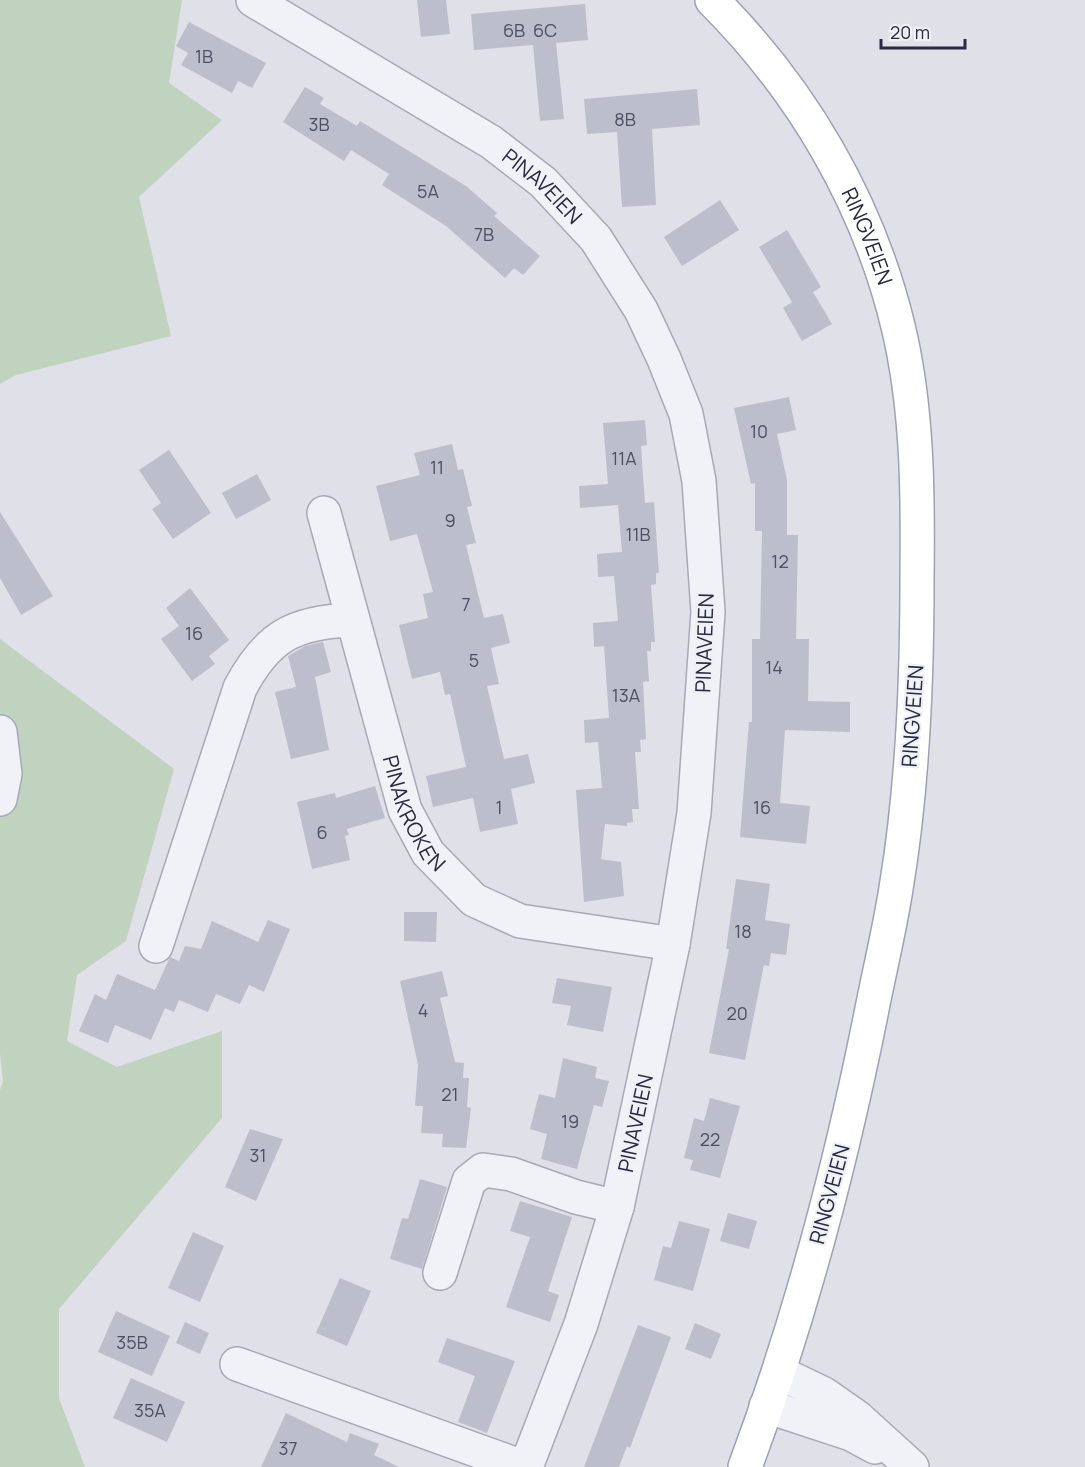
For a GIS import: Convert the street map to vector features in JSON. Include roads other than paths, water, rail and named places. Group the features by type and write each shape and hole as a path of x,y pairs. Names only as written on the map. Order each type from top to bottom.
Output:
{"main road":[{"name":"RINGVEIEN","path":"712,0 765,58 795,98 823,141 853,196 882,270 898,328 912,418 916,474 917,622 914,688 898,882 842,1149 780,1373 745,1467"}],"street":[{"name":"PINAVEIEN","path":"237,1364 525,1467 581,1324 617,1207 673,944 694,813 708,612 699,481 686,414 641,310 596,238 543,183 482,136 253,0"},
{"name":"PINAKROKEN","path":"324,513 405,810 428,854 474,900 520,921 673,944"},
{"path":"156,946 240,688 254,662 272,642 289,632 330,621 352,620"},
{"path":"0,732 5,774 0,799"},
{"path":"440,1273 470,1181 483,1170 511,1174 576,1197 617,1207"},
{"path":"780,1373 824,1394 857,1417 910,1466"},
{"path":"766,1406 851,1434 910,1466"}]}
